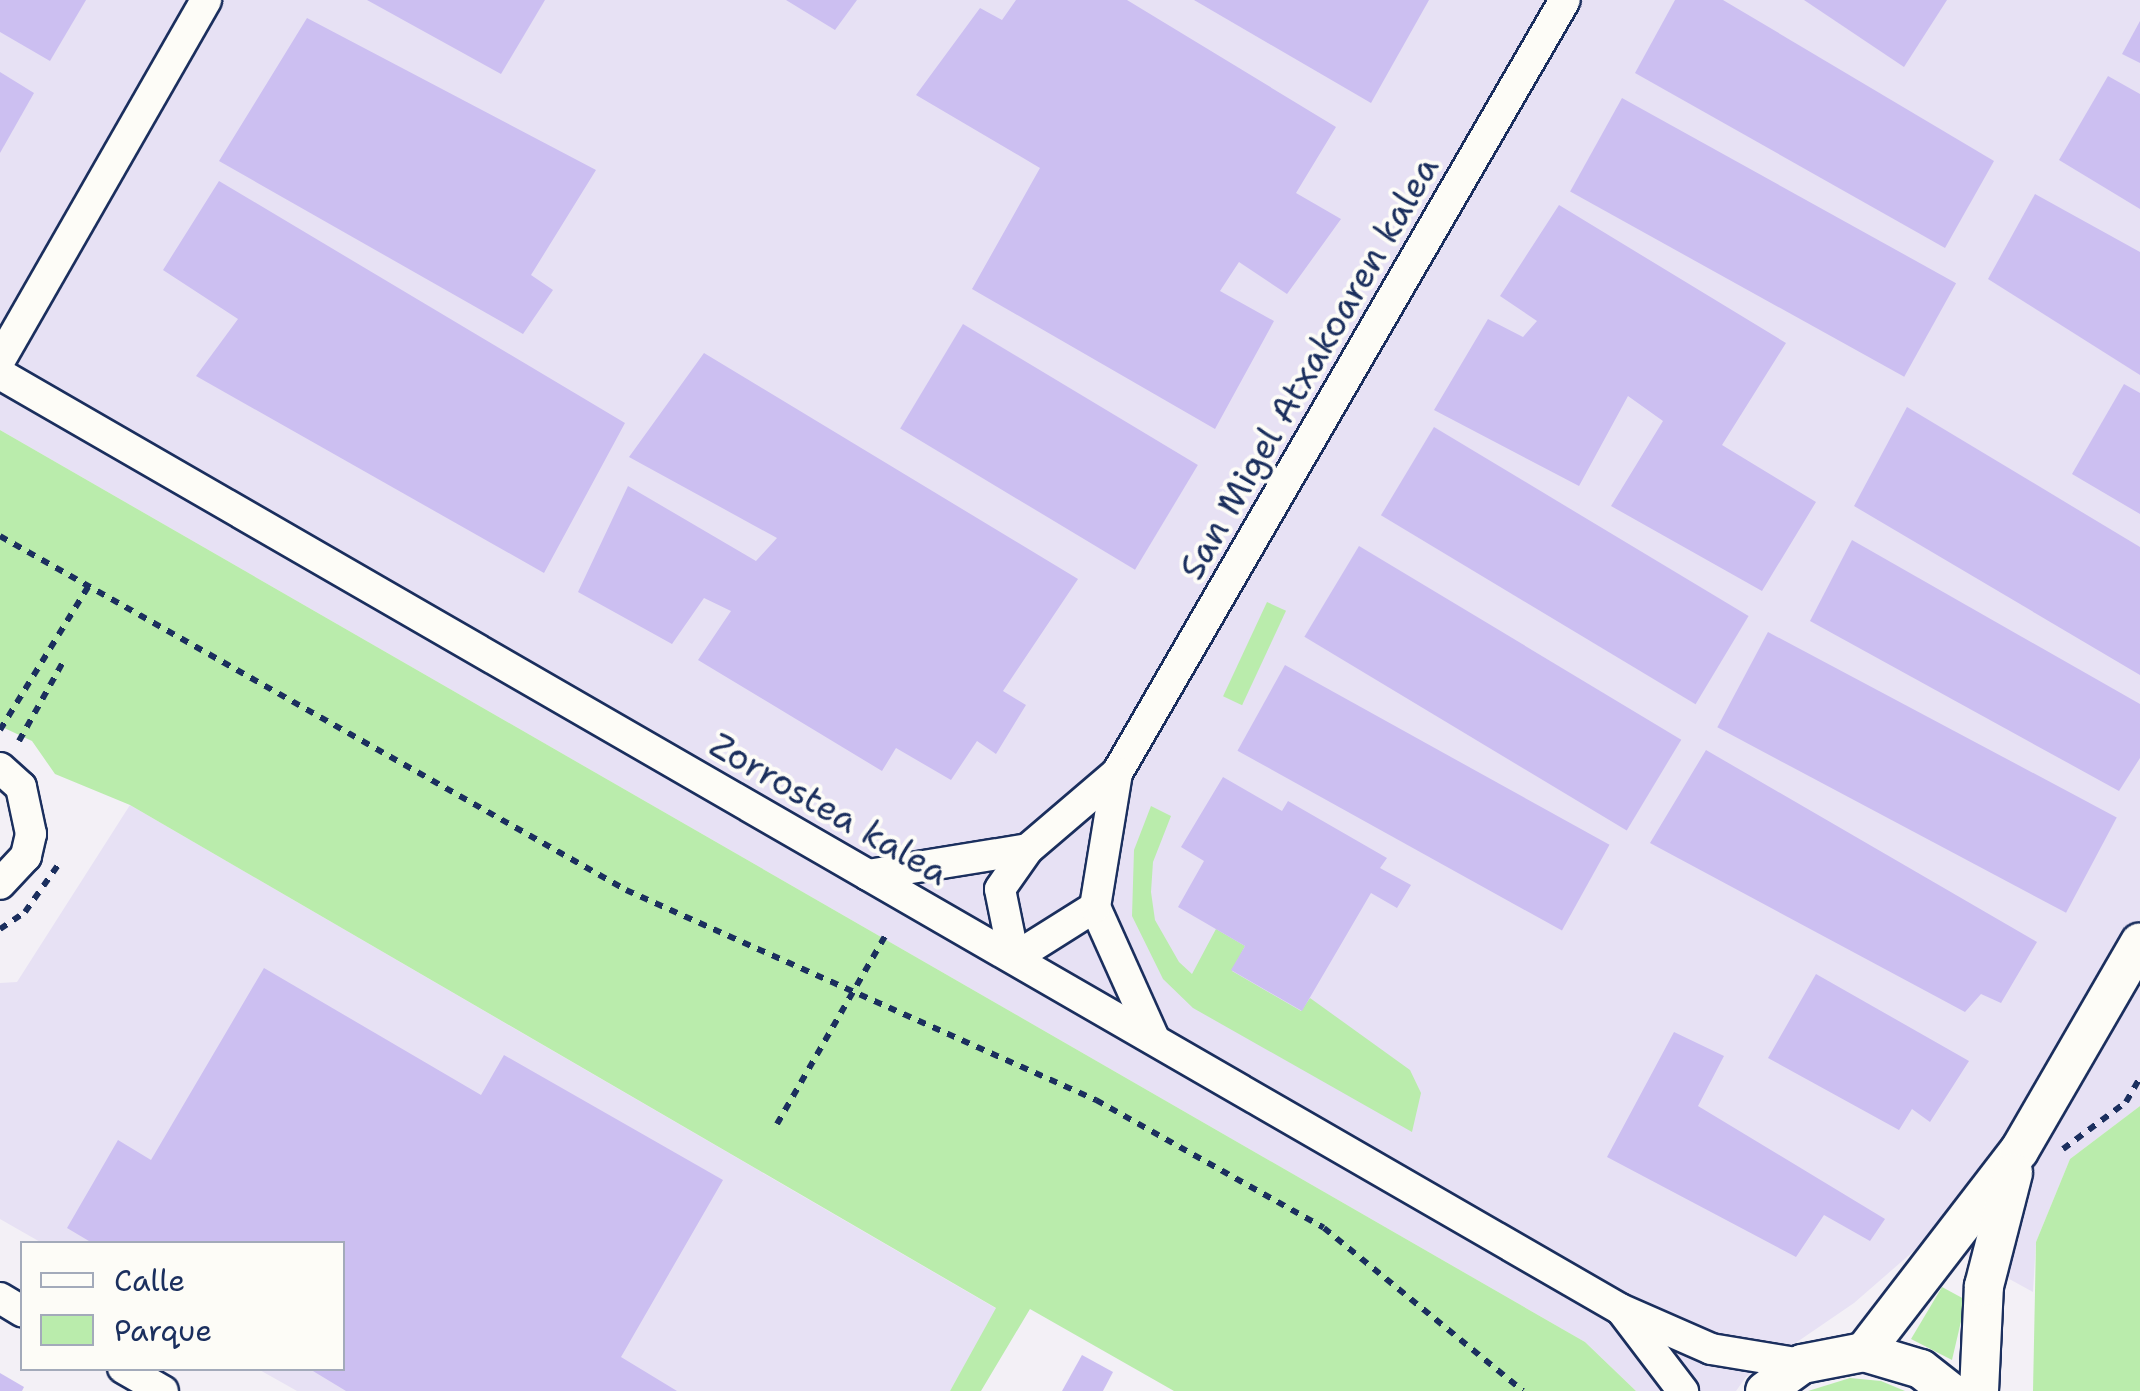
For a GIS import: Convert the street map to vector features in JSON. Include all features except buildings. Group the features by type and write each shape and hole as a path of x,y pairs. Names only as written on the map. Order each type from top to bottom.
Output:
{"street":[{"path":"0,360 206,0"},
{"name":"San Migel Atxakoaren kalea","path":"1014,958 1000,889 1028,849 1117,774 1565,0"},
{"name":"Zorrostea kalea","path":"0,374 1620,1309 1712,1349 1802,1364"},
{"path":"0,768 21,787 32,834 26,856 0,884"},
{"name":"San Migel Atxakoaren kalea","path":"1096,907 1117,774"},
{"path":"868,875 1028,849"},
{"path":"1014,958 1096,907 1154,1038"},
{"path":"1864,1352 2020,1151 2140,942"},
{"path":"1979,1391 1984,1286 2020,1151"},
{"name":"Zorrostea kalea","path":"1620,1309 1683,1391"},
{"path":"1765,1391 1802,1364 1864,1352 1921,1369 1949,1391"},
{"path":"128,1371 162,1391"}],"path":[{"path":"0,536 626,890 859,990 1096,1100 1324,1228 1523,1391"},
{"path":"0,730 88,587"},
{"path":"19,741 63,662"},
{"path":"777,1124 859,990 888,931"},
{"path":"2056,1162 2126,1102 2140,1078"}],"shaded area":[{"path":"0,0 2140,0 2140,1106 2070,1159 2036,1242 2033,1292 1931,1236 1854,1303 1746,1377 1736,1391 1636,1391 1585,1342 0,430"},
{"path":"130,805 997,1309 950,1391 297,1391 262,1371 345,1371 345,1241 38,1241 0,1219 0,983 17,982"}],"green space":[{"path":"0,430 1585,1342 1636,1391 1174,1391 1030,1309 981,1391 950,1391 996,1308 130,805 55,774 32,741 0,726"},
{"path":"1267,602 1286,611 1242,705 1223,696"},
{"path":"1151,806 1171,816 1153,862 1151,892 1155,920 1179,962 1192,974 1216,929 1245,946 1232,971 1301,1011 1310,998 1410,1070 1421,1093 1412,1132 1193,1008 1163,979 1132,916 1134,850"},
{"path":"2140,1106 2140,1391 2033,1391 2036,1242 2070,1159"},
{"path":"1942,1287 1966,1300 1952,1360 1911,1339"},
{"path":"1850,1378 1881,1381 1905,1391 1808,1391"}]}
